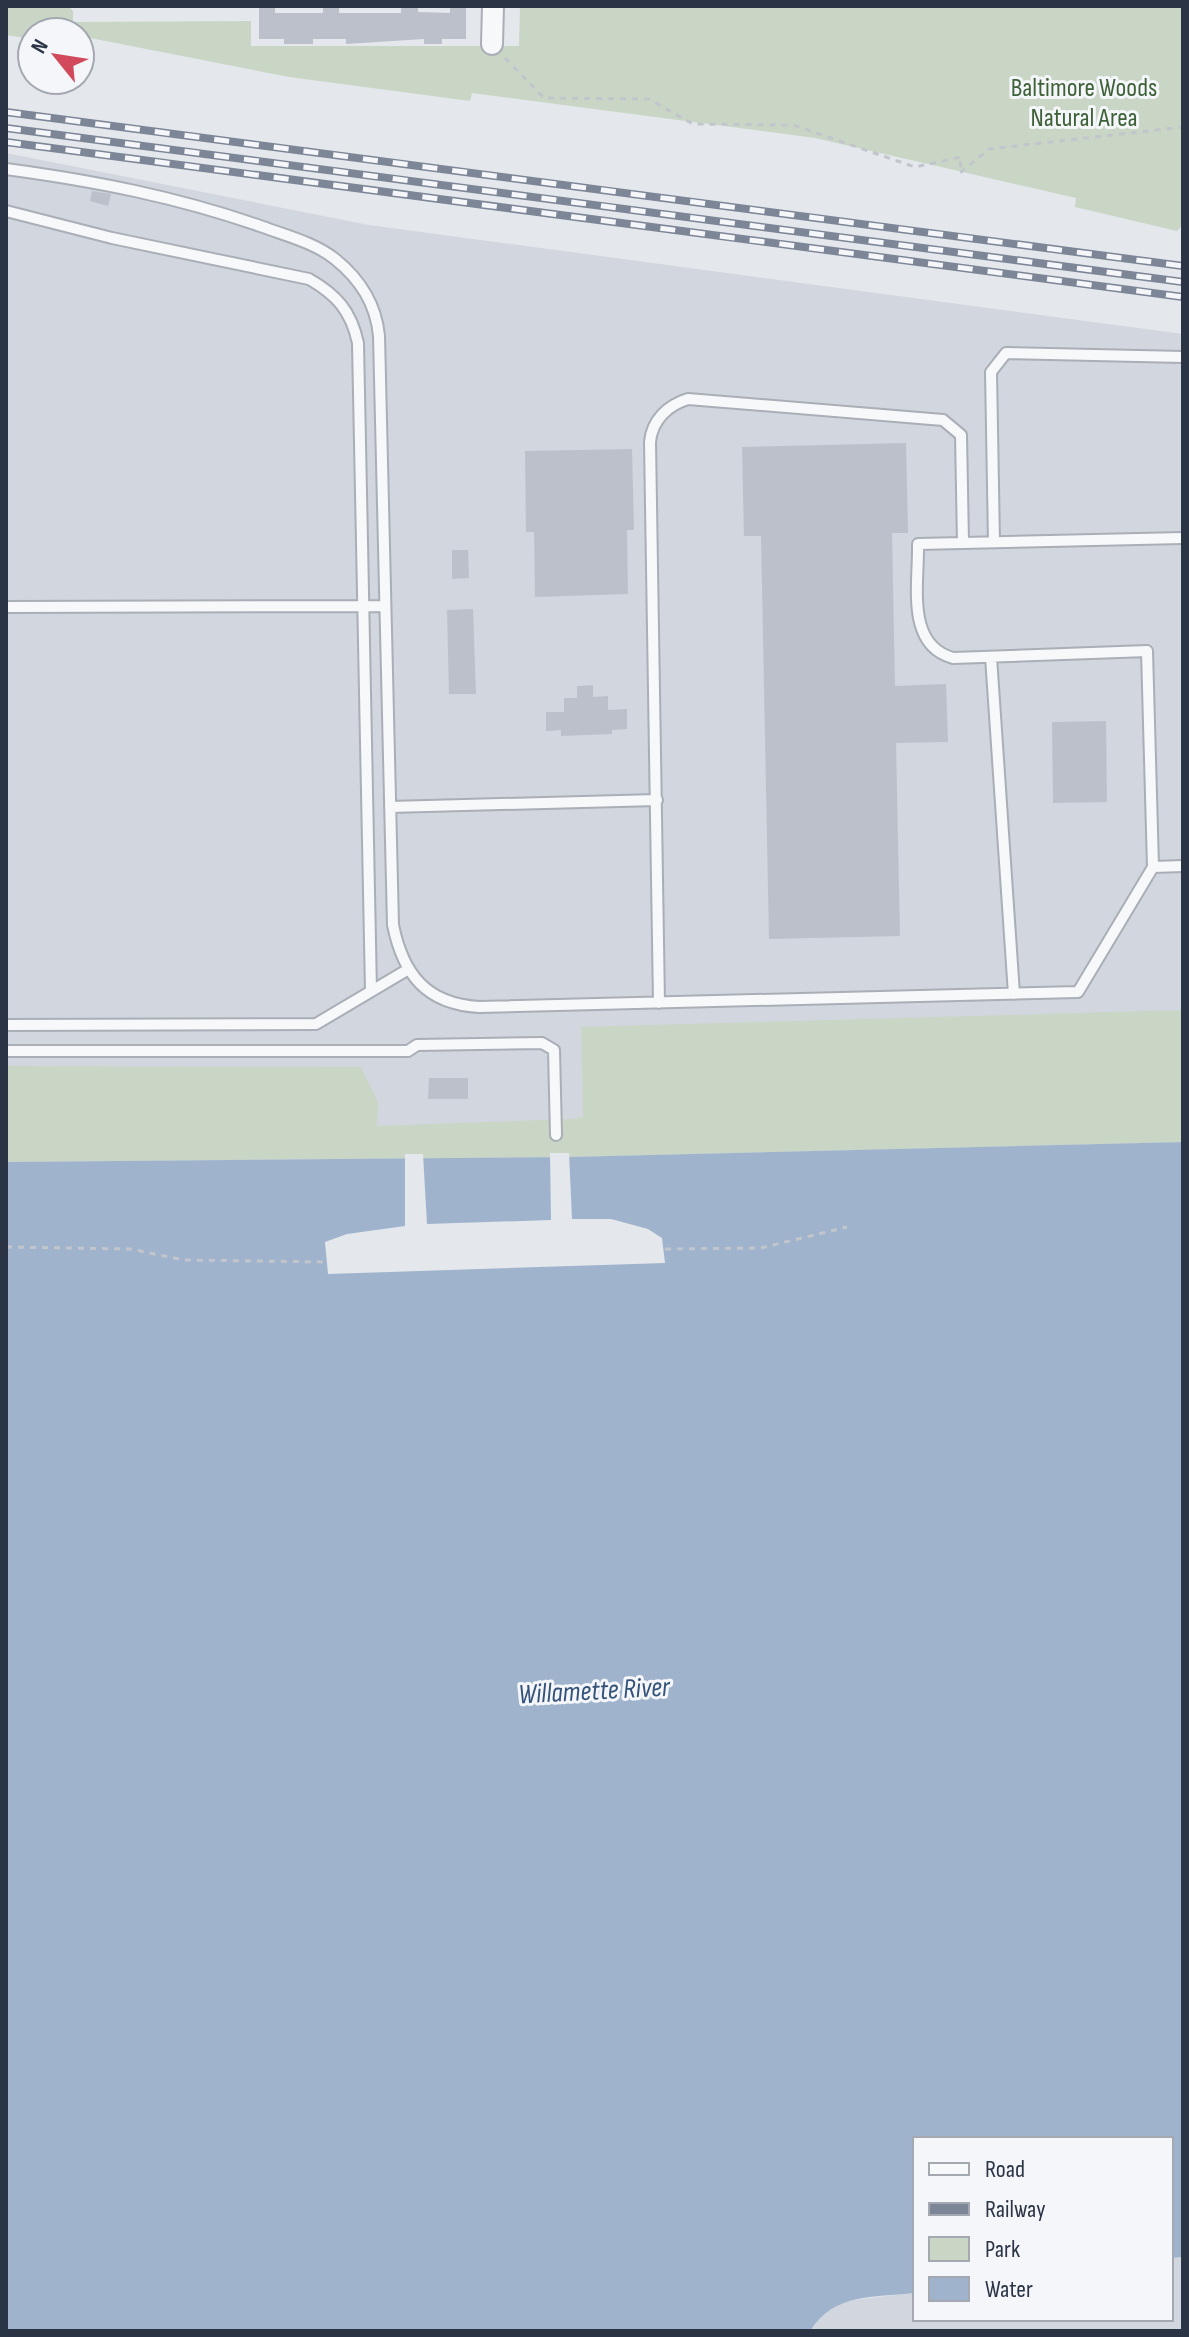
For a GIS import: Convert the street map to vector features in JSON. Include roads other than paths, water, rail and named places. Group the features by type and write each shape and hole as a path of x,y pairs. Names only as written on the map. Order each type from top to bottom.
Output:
{"street":[{"path":"492,44 493,6"}],"lane":[{"path":"6,169 102,182 207,206 324,251 362,285 373,306 379,336 393,925 407,970 434,995 462,1006 1078,992 1153,867 1147,651 944,656 929,646 919,625 918,544 1183,538"},
{"path":"6,211 112,238 309,279 330,291 344,305 353,323 358,343 371,991"},
{"path":"994,542 991,372 997,359 1006,353 1183,357"},
{"path":"659,1003 651,432 665,411 688,399 943,420 961,435 963,543"},
{"path":"6,607 385,606"},
{"path":"991,657 1014,994"},
{"path":"390,807 657,800"},
{"path":"1153,867 1183,866"},
{"path":"6,1025 316,1024 407,970"},
{"path":"6,1051 408,1051 417,1045 542,1043 554,1050 556,1135"}],"water":[{"name":"Willamette River","path":"1183,1142 1183,2257 1173,2258 1173,2137 913,2137 913,2293 843,2303 820,2318 810,2331 6,2331 6,1162 567,1157"}],"railway":[{"path":"6,112 1183,266"},
{"path":"6,128 1183,282"},
{"path":"6,142 1183,297"}],"park label":[{"name":"Baltimore Woods Natural Area","path":"1084,103"}]}
